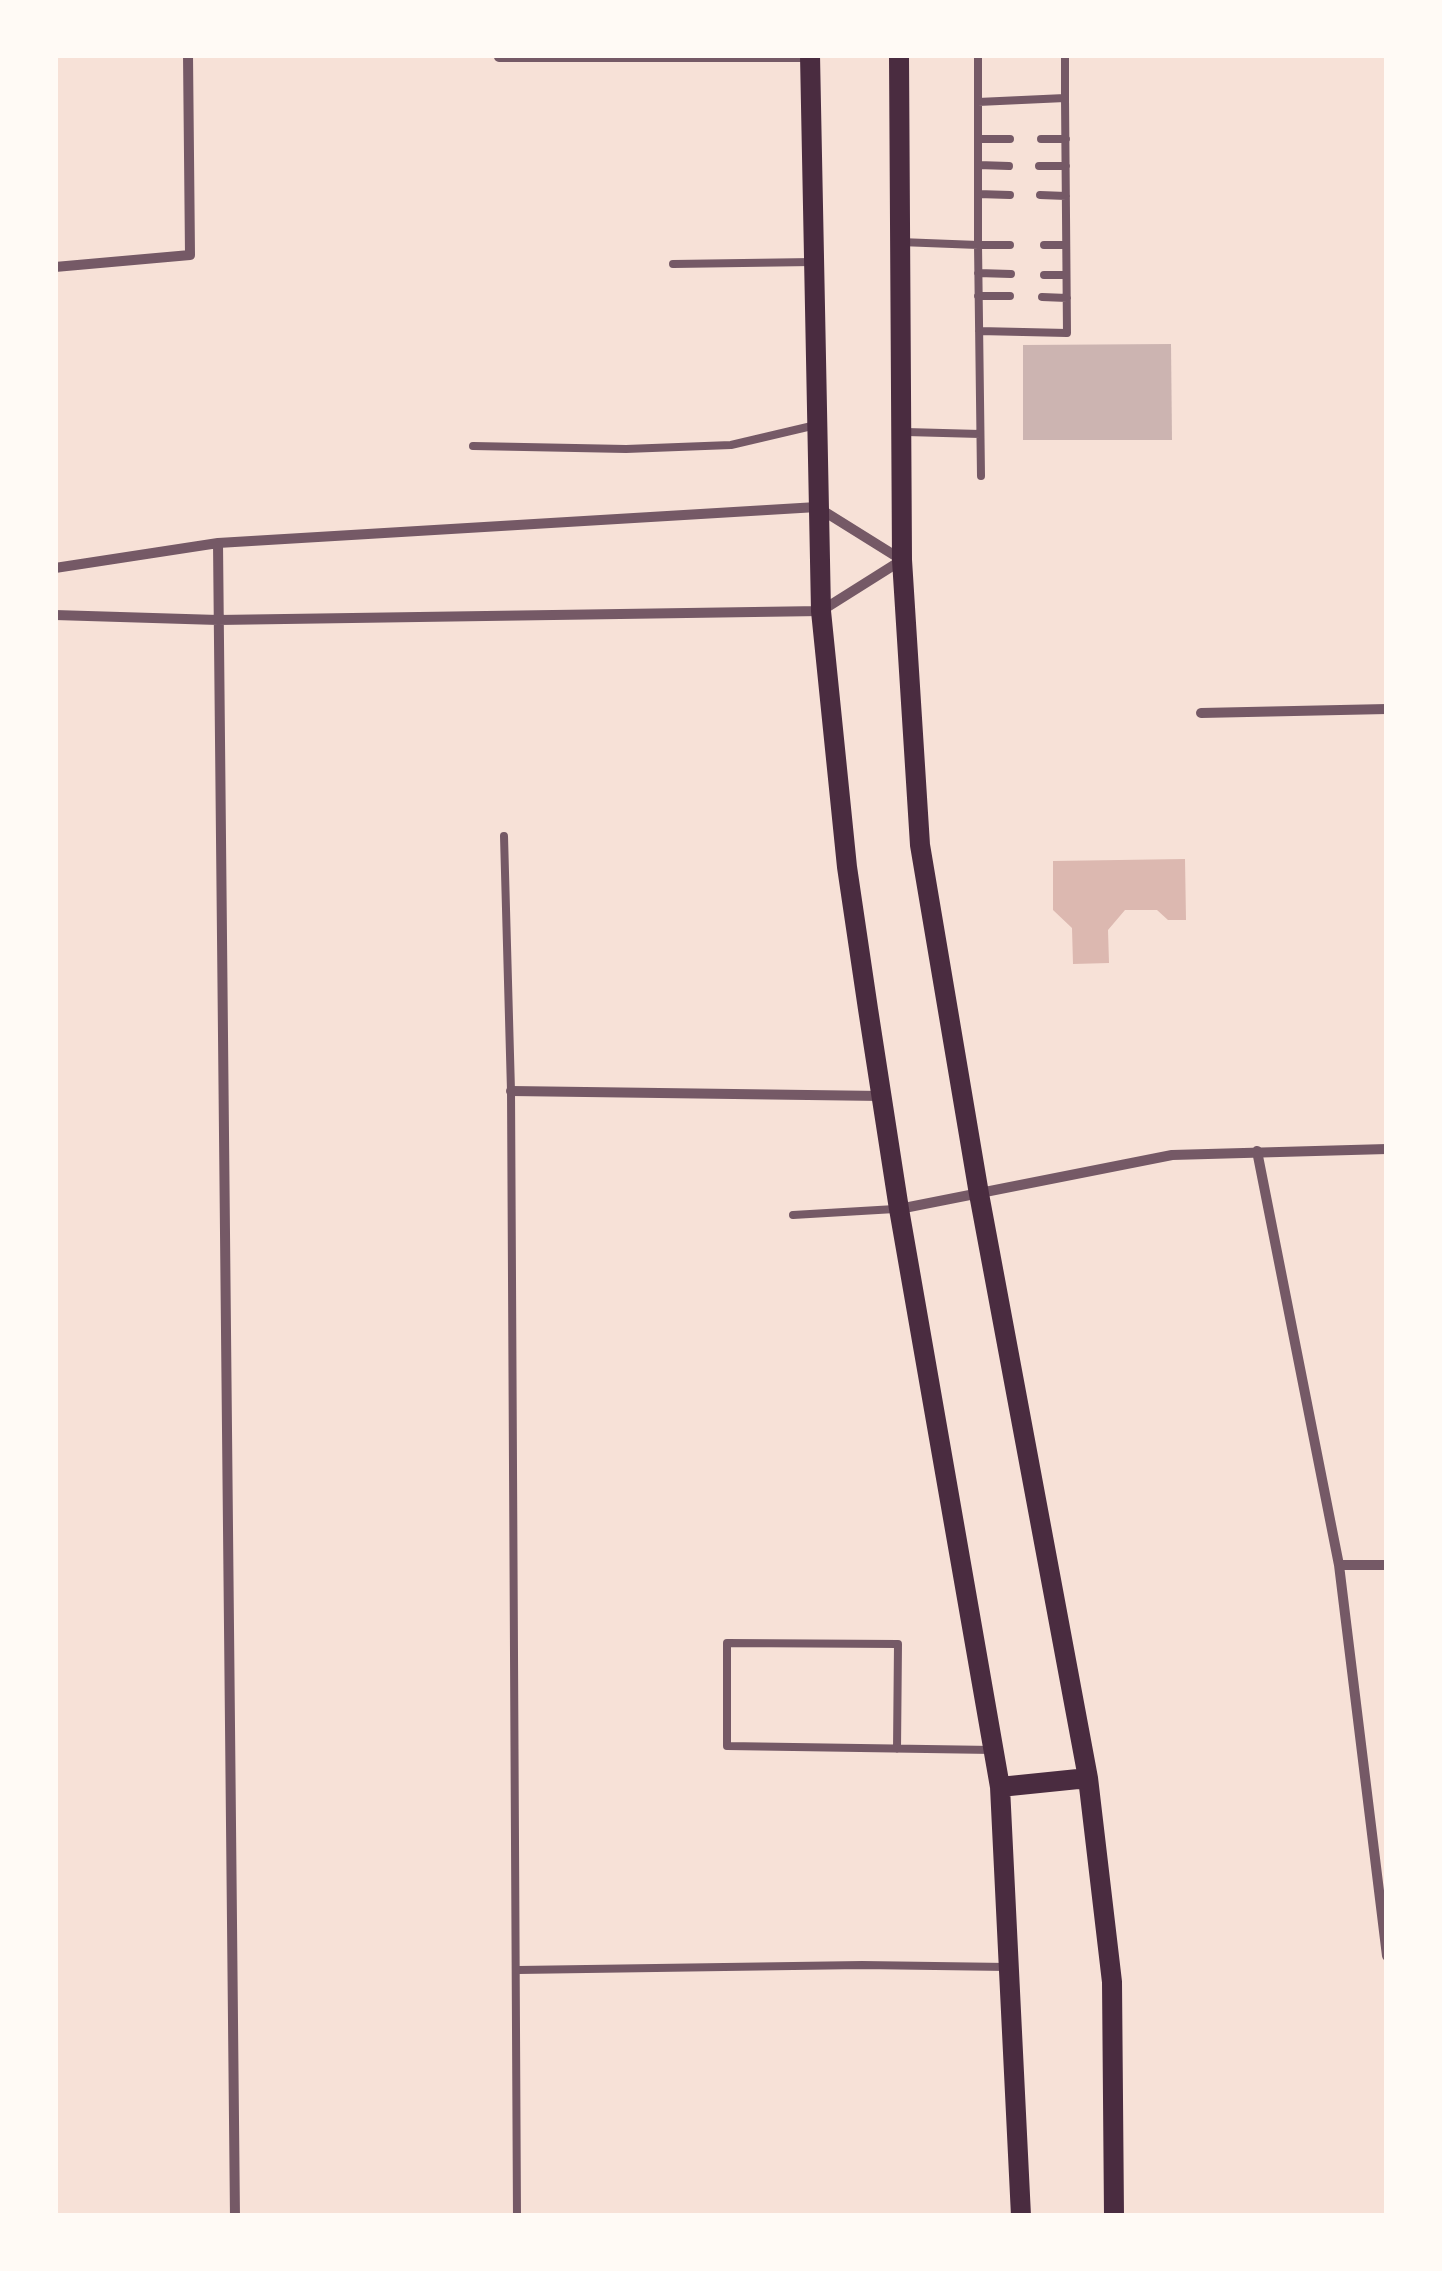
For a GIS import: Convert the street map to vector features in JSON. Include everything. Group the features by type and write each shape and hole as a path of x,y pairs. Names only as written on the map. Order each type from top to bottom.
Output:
{"main road":[{"path":"900,55 902,560 920,845 979,1194 1088,1778 1112,1982 1114,2216"},
{"path":"810,56 817,507 822,611 847,867 899,1209 1000,1788 1021,2216"},
{"path":"1000,1788 1088,1778"}],"street":[{"path":"55,267 190,255 188,55"},
{"path":"499,57 810,56"},
{"path":"55,568 218,543 817,507 902,560 822,611 218,620 55,616"},
{"path":"218,543 235,2216"},
{"path":"1201,713 1387,709"},
{"path":"511,1091 882,1096"},
{"path":"899,1209 1172,1155 1387,1148"},
{"path":"1257,1152 1339,1565 1387,1956"},
{"path":"1339,1565 1387,1564"}],"lane":[{"path":"978,55 980,476"},
{"path":"979,330 1067,333 1065,55"},
{"path":"978,102 1065,98"},
{"path":"978,138 1010,138"},
{"path":"1041,138 1066,138"},
{"path":"978,165 1009,166"},
{"path":"1039,166 1066,166"},
{"path":"978,194 1010,195"},
{"path":"1040,196 1066,196"},
{"path":"900,242 1010,244"},
{"path":"1044,244 1066,245"},
{"path":"673,264 813,262"},
{"path":"978,273 1011,274"},
{"path":"1044,275 1066,276"},
{"path":"978,296 1010,296"},
{"path":"1042,298 1067,298"},
{"path":"473,446 730,445 816,426"},
{"path":"901,432 980,434"},
{"path":"504,836 511,1091 517,2216"},
{"path":"793,1216 899,1209"},
{"path":"896,1749 898,1644 727,1643 727,1746 896,1749 993,1750"},
{"path":"518,1970 1010,1967"}],"shaded area":[{"path":"1185,859 1186,920 1168,920 1157,910 1125,910 1108,930 1109,963 1073,964 1072,928 1053,910 1053,861"}],"building":[{"path":"1171,344 1172,440 1023,440 1023,345"}]}
